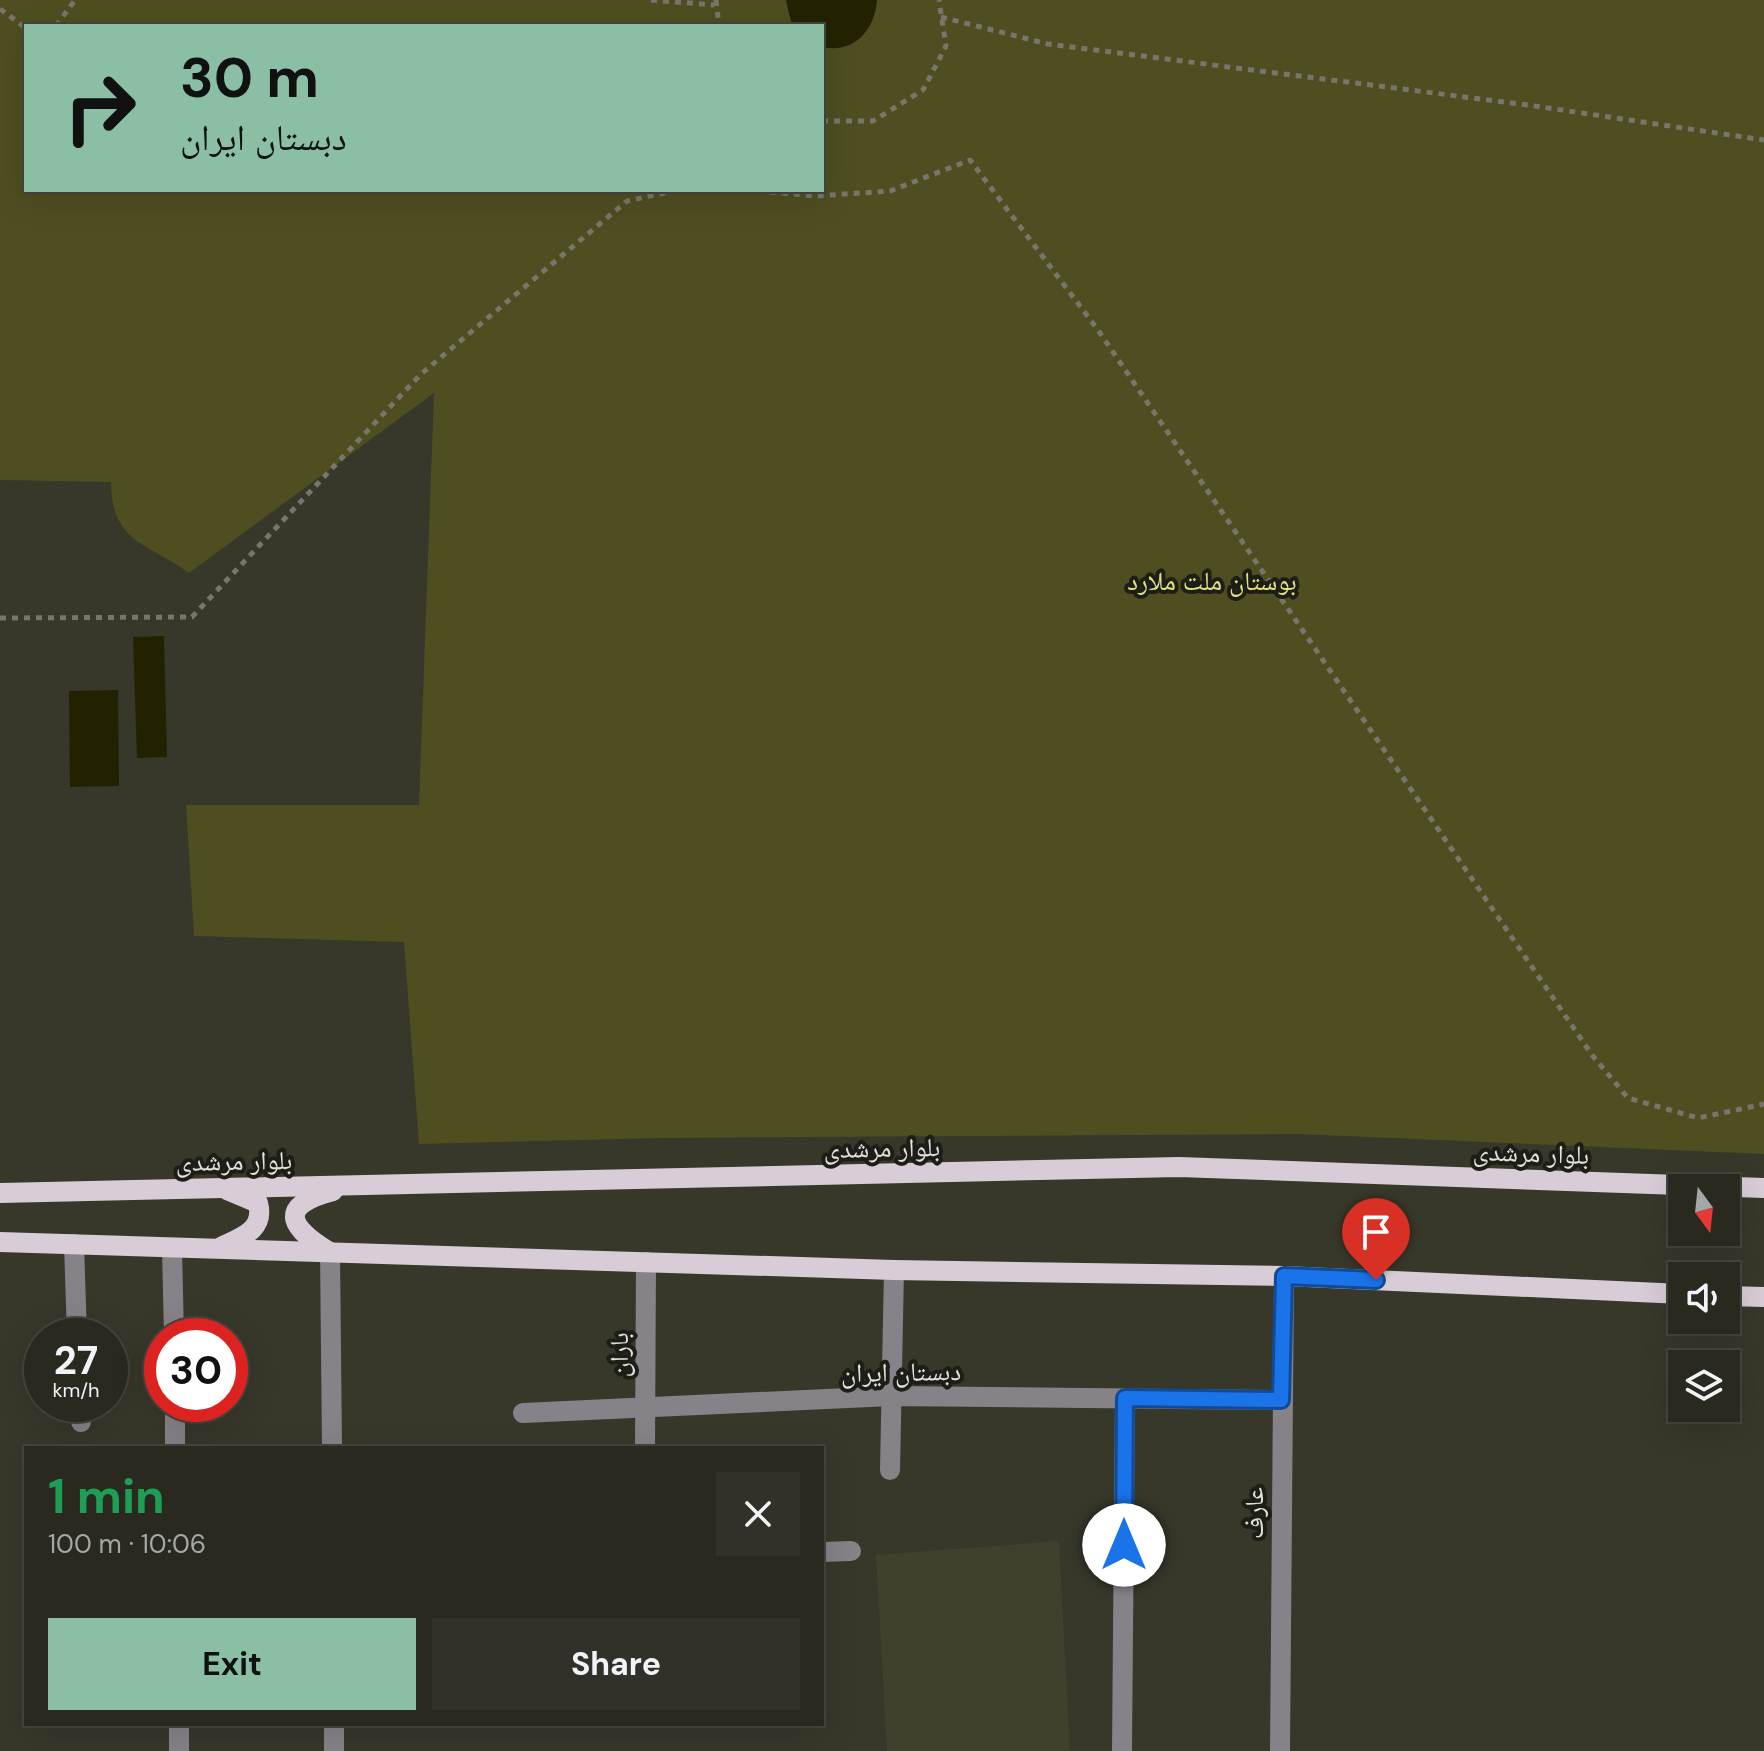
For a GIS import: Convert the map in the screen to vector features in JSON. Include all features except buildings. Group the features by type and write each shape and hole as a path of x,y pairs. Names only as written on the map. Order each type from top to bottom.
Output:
{"main road":[{"name":"بلوار مرشدی","path":"0,1193 1179,1167 1764,1188"},
{"path":"330,1252 301,1235 295,1225 297,1210 303,1201 356,1185"},
{"path":"215,1186 258,1203 262,1215 256,1227 218,1249"},
{"path":"0,1242 894,1270 1284,1276 1668,1293"},
{"path":"1740,1296 1764,1297"}],"street":[{"path":"74,1244 76,1318"},
{"path":"172,1248 174,1318"},
{"path":"330,1252 332,1446"},
{"name":"باران","path":"645,1446 646,1262"},
{"path":"890,1470 894,1270"},
{"name":"عارف","path":"1280,1751 1284,1276"},
{"name":"دبستان ایران","path":"523,1413 891,1396 1281,1400"},
{"path":"1122,1751 1125,1398"},
{"path":"175,1422 175,1446"},
{"path":"824,1552 851,1551"},
{"path":"179,1726 179,1751"},
{"path":"334,1726 334,1751"}],"path":[{"path":"57,24 75,0"},
{"path":"651,0 715,3 719,24"},
{"path":"824,121 873,121 923,90 946,46 939,0"},
{"path":"0,9 24,27"},
{"path":"941,17 1048,44 1528,105 1764,140"},
{"path":"769,192 816,196 890,191 970,160 1098,330 1592,1055 1628,1098 1698,1118 1764,1104"},
{"path":"0,618 192,617 421,374 627,201 670,192"}],"shaded area":[{"path":"786,0 877,0 867,30 844,47 824,47 824,24 792,24"},
{"path":"164,636 167,757 137,758 133,637"},
{"path":"118,690 119,786 70,787 69,691"},
{"path":"1059,1541 1070,1751 887,1751 876,1555"}],"green space":[{"name":"بوستان ملت ملارد","path":"0,0 1764,0 1764,1154 1298,1134 661,1138 419,1144 404,942 194,936 186,805 419,805 434,393 189,573 125,530 113,502 111,482 0,480"}],"route":[{"path":"1124,1545 1125,1398 1281,1400 1284,1276 1376,1280"}]}
